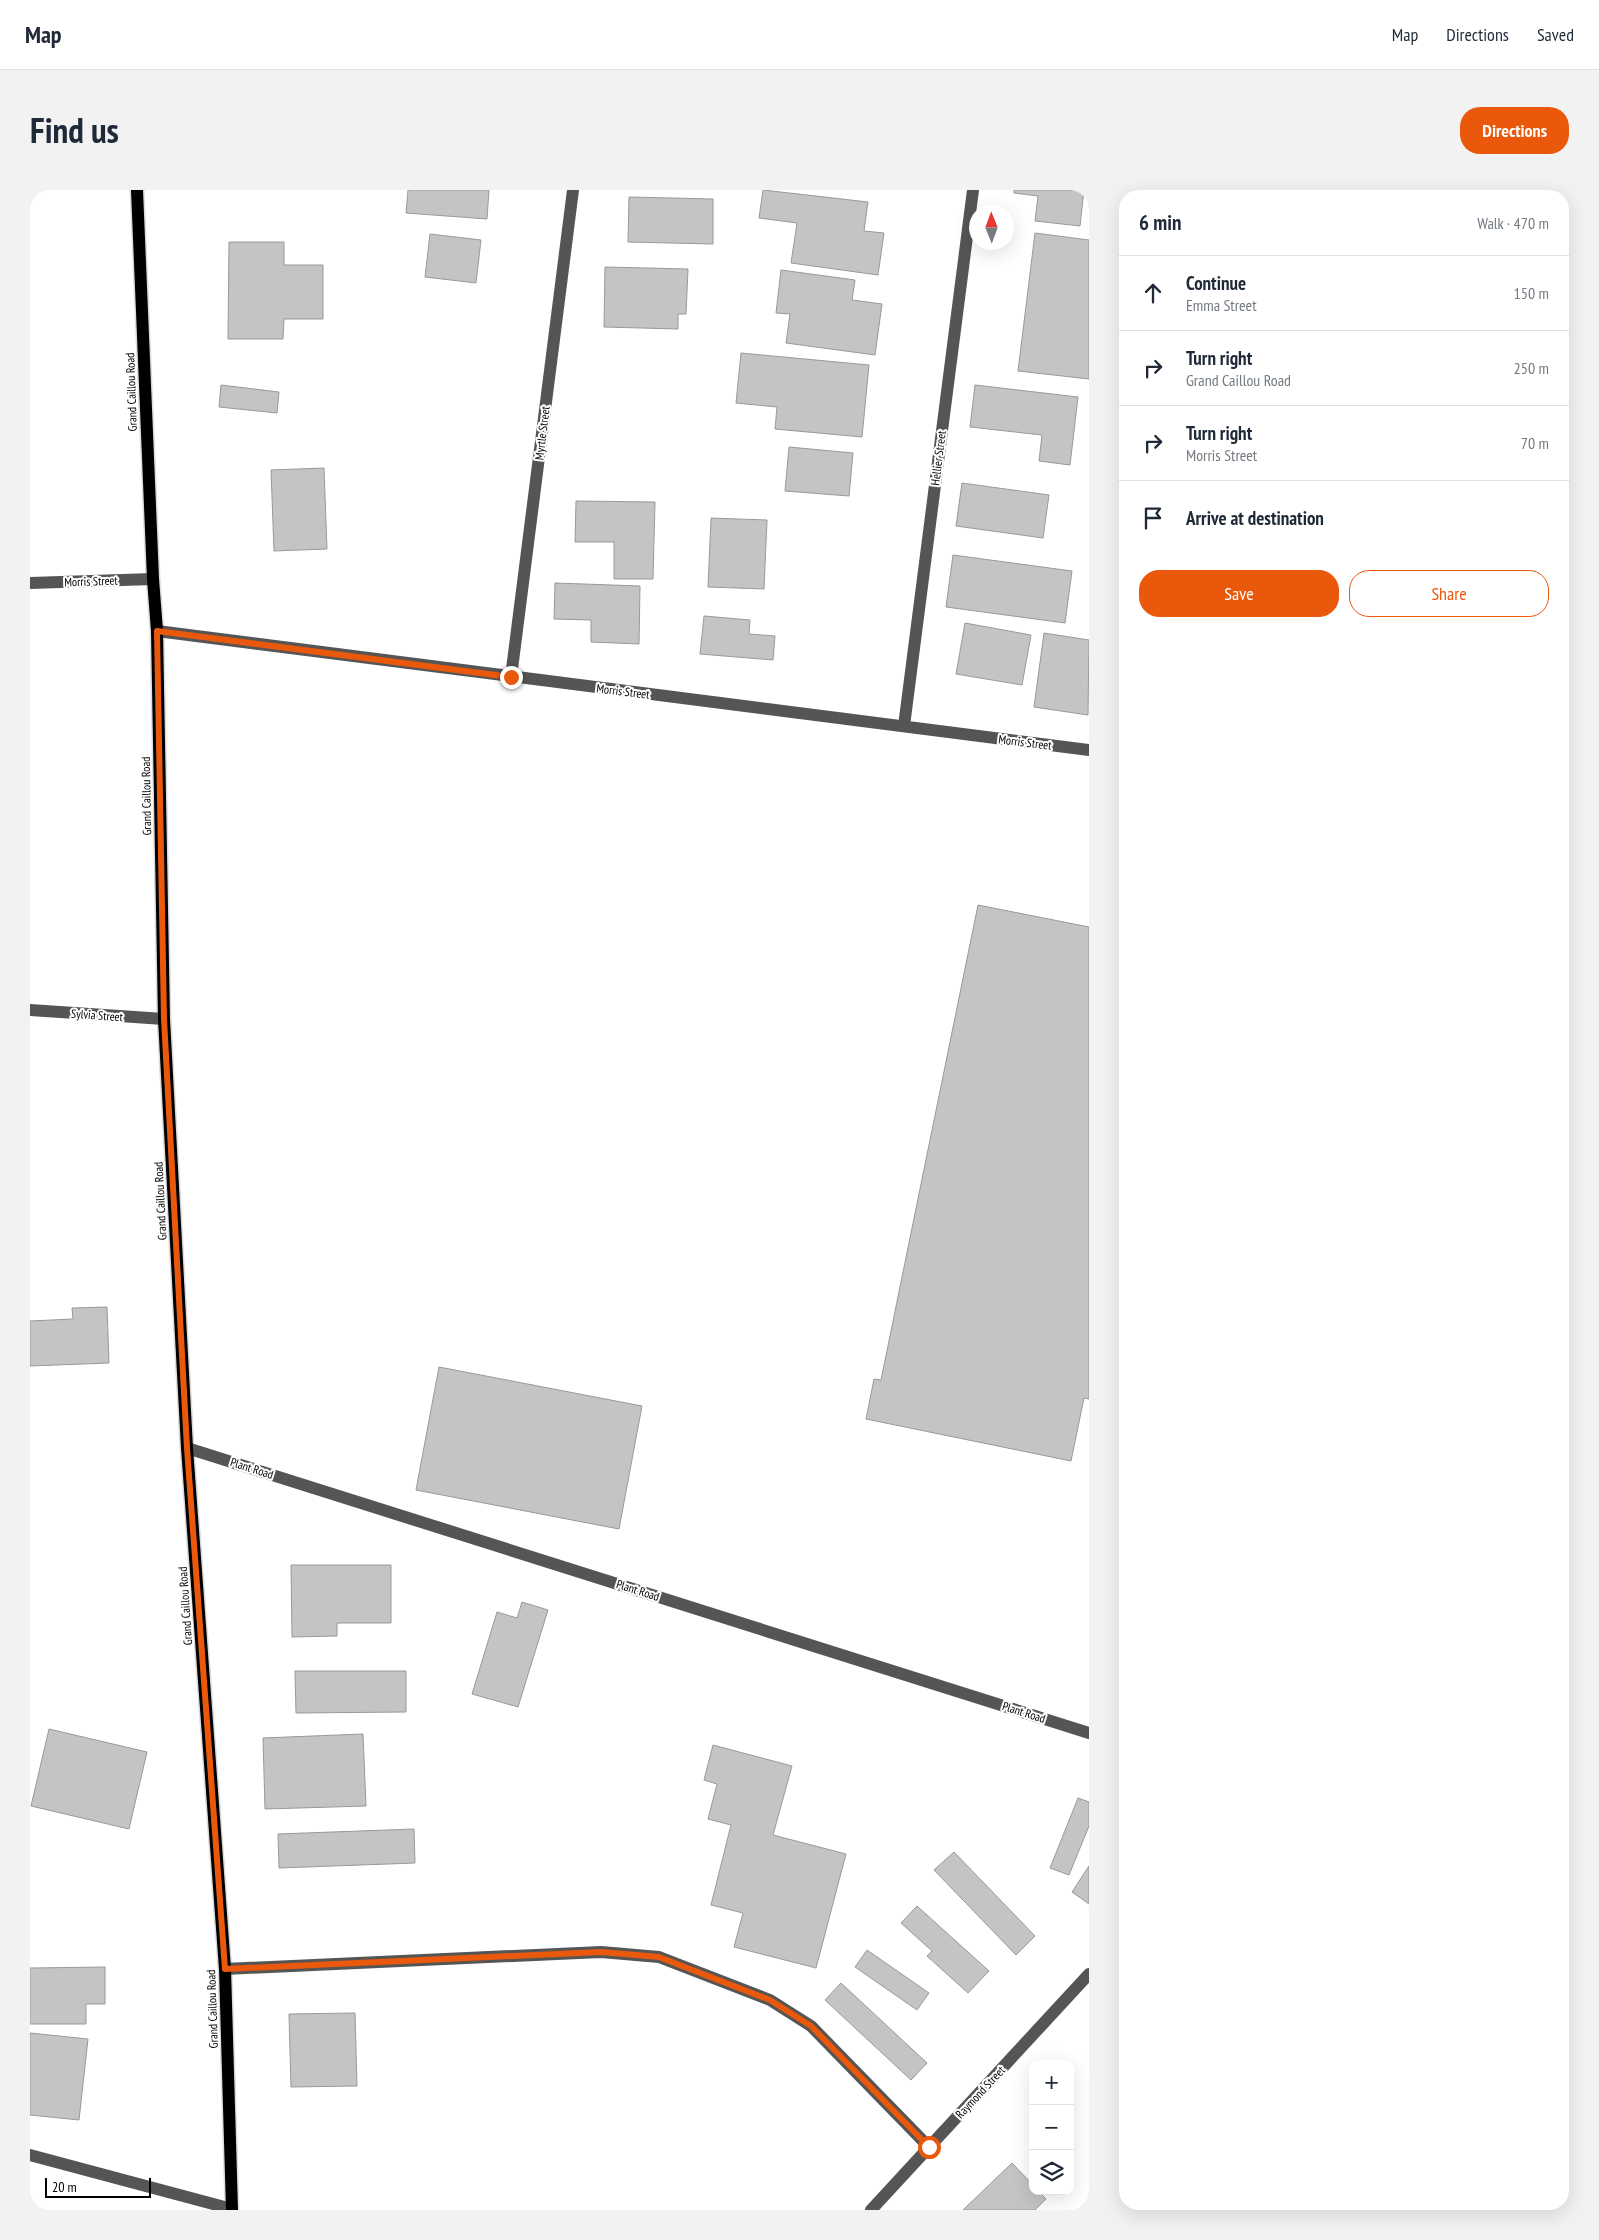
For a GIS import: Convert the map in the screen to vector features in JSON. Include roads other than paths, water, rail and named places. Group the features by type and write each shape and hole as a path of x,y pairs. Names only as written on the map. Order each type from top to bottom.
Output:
{"main road":[{"name":"Grand Caillou Road","path":"137,190 153,579 157,631 164,1019 187,1448 225,1969 232,2210"}],"street":[{"name":"Myrtle Street","path":"511,677 572,190"},
{"name":"Hellier Street","path":"904,726 973,190"},
{"name":"Morris Street","path":"30,583 153,579"},
{"name":"Morris Street","path":"157,631 1089,750"},
{"name":"Sylvia Street","path":"30,1010 164,1019"},
{"name":"Plant Road","path":"187,1448 1089,1733"},
{"path":"225,1969 601,1952 659,1957 770,2000 811,2026 929,2147"},
{"name":"Raymond Street","path":"871,2210 1089,1974"},
{"path":"30,2155 232,2210"}]}
